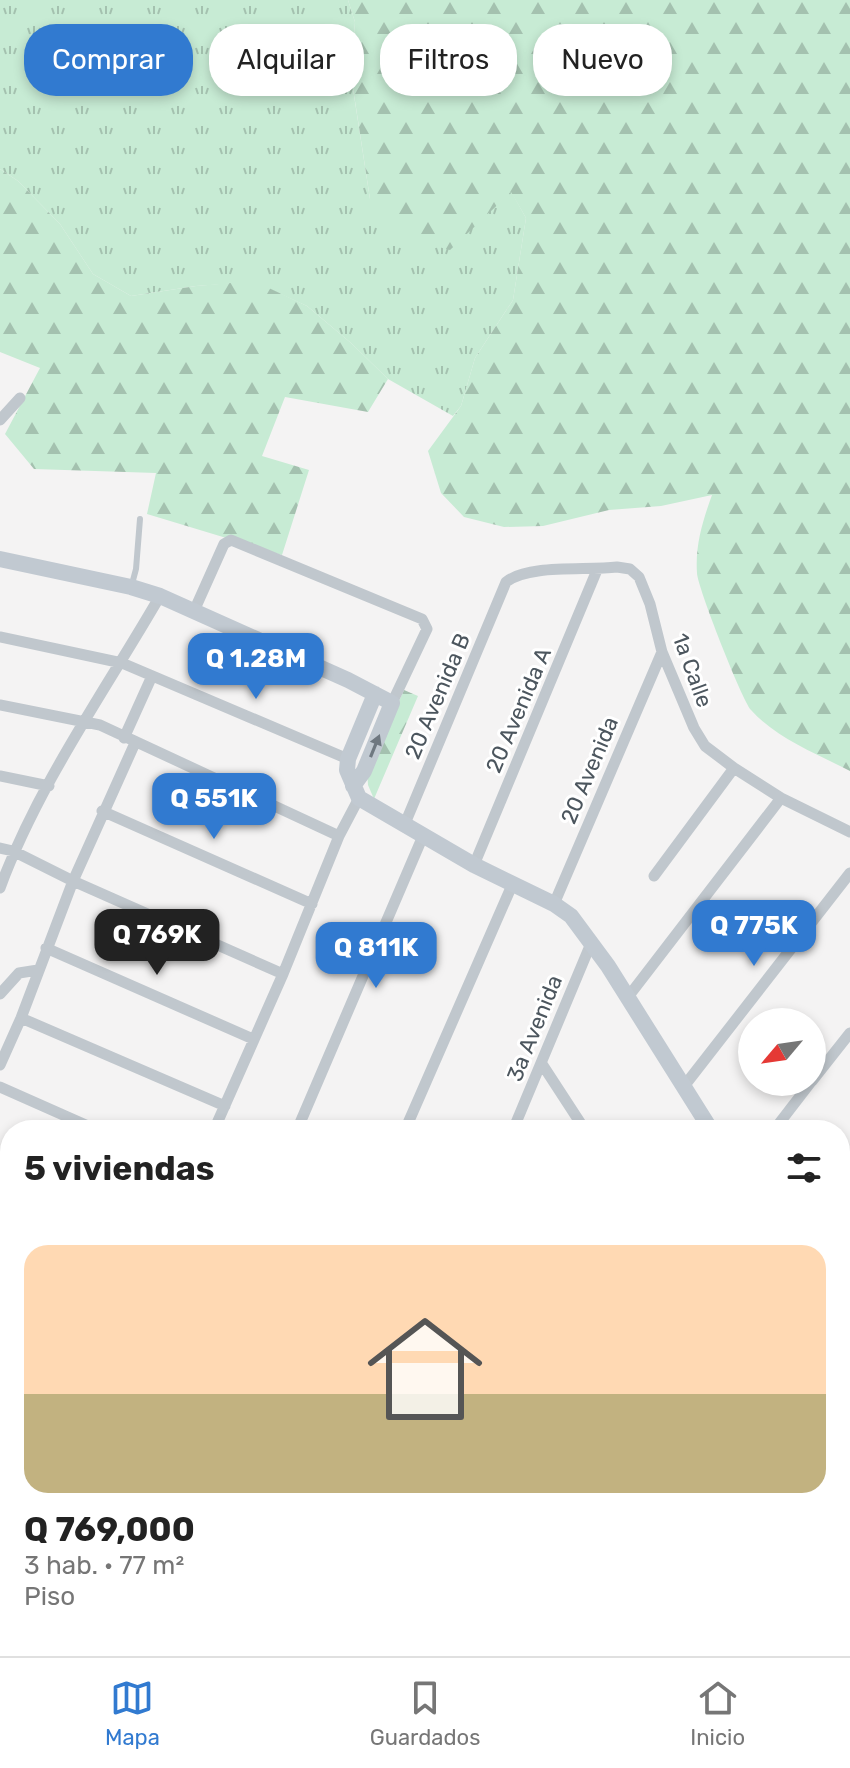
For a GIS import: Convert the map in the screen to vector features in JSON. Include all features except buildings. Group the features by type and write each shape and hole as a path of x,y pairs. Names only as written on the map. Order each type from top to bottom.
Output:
{"street":[{"path":"0,420 20,398"},
{"path":"194,611 224,544 231,540 422,619 427,629 392,703 283,974 219,1120"},
{"path":"0,559 160,596 392,703"},
{"name":"1a Calle","path":"506,582 515,575 533,572 617,567 630,569 639,577 650,604 662,652 699,738 734,768 781,798 850,832"},
{"name":"20 Avenida A","path":"474,865 597,570"},
{"name":"20 Avenida B","path":"404,826 506,582"},
{"path":"0,888 13,851 160,596"},
{"path":"0,637 122,663 348,759"},
{"name":"20 Avenida","path":"554,904 662,652"},
{"path":"0,1065 102,811 152,676"},
{"path":"375,694 348,759 347,770 356,792 404,826 554,904 571,916 592,941 705,1120"},
{"path":"0,705 100,725 339,836"},
{"path":"654,876 734,768"},
{"path":"0,776 49,786"},
{"path":"628,997 781,798"},
{"path":"102,811 312,904"},
{"path":"301,1120 423,836"},
{"path":"0,848 13,851 73,881 283,974"},
{"path":"685,1085 850,873"},
{"path":"409,1120 513,883"},
{"name":"3a Avenida","path":"517,1120 592,941"},
{"path":"46,948 253,1039"},
{"path":"0,994 19,973 38,970"},
{"path":"21,1018 225,1106"},
{"path":"826,1064 850,1033"},
{"path":"542,1064 578,1120"},
{"path":"0,1087 74,1120"},
{"path":"782,1120 801,1096"}],"lane":[{"path":"131,587 136,569 140,519"}],"green space":[{"path":"0,0 348,0 355,24 209,24 209,96 354,96 370,199 490,211 511,191 526,218 513,300 475,358 461,406 453,416 388,379 307,306 254,282 196,286 131,296 93,274 60,224 18,181 0,169"},
{"path":"348,0 850,0 850,771 772,729 746,702 697,573 698,543 712,495 661,506 609,510 543,526 504,527 464,517 441,493 428,451 461,406 475,358 513,300 526,218 511,192 450,250 412,240 370,199 354,96 364,96 364,24 355,22"},
{"path":"0,169 18,181 60,224 93,274 131,296 254,281 307,306 388,379 368,412 285,397 262,456 309,470 282,555 147,514 156,473 34,469 5,434 40,368 0,352"},
{"path":"404,690 418,696 374,799 368,785 367,771"}]}
